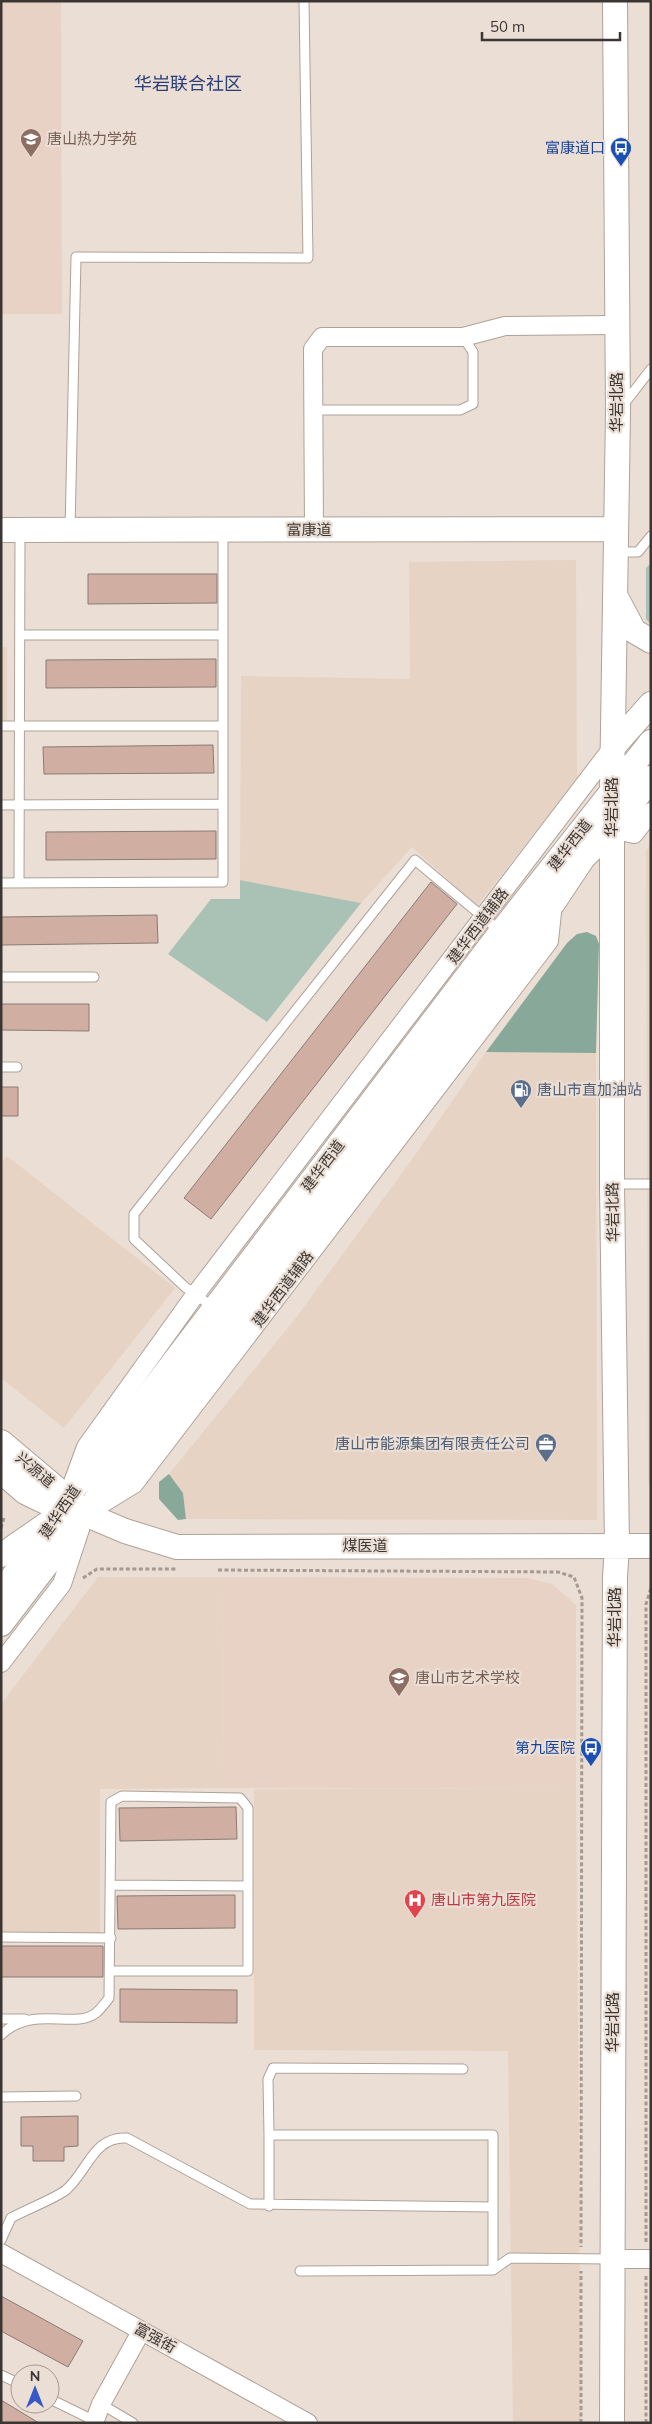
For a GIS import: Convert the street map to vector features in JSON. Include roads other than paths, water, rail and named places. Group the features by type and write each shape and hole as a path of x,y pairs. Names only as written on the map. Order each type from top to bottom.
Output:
{"street":[{"name":"华岩北路","path":"612,2423 617,1546 612,1184 612,792 618,412 615,1"},
{"path":"314,530 313,349 322,337 462,337 504,326 616,325"},
{"name":"富康道","path":"11,530 314,530 616,541"},
{"path":"616,597 634,630 651,641"},
{"path":"613,746 651,704"},
{"name":"建华西道","path":"1,1593 65,1503 215,1308 492,925 612,792 651,742"},
{"name":"建华西道辅路","path":"65,1503 86,1447 195,1295 492,925 613,746"},
{"name":"建华西道","path":"1,1624 553,903 583,858 612,829 651,778"},
{"path":"612,829 634,834 651,812"},
{"name":"兴源道","path":"1,1442 65,1503"},
{"name":"兴源道","path":"1,1471 25,1492 65,1503 85,1514"},
{"path":"1,1558 10,1546 65,1503"},
{"path":"1,1663 62,1584 85,1514"},
{"name":"煤医道","path":"85,1514 125,1531 177,1547 651,1546"},
{"name":"富强街","path":"1,2253 308,2423"},
{"path":"612,2259 648,2259"},
{"name":"富强街","path":"1,2262 295,2423"},
{"path":"94,2422 101,2404 138,2337"}],"lane":[{"path":"70,530 76,257 308,258 304,1"},
{"path":"313,410 460,410 473,404 473,352 462,337"},
{"path":"618,412 651,369"},
{"path":"11,530 20,635 19,883"},
{"path":"1,883 224,882 223,530"},
{"path":"616,541 638,552 651,536"},
{"path":"20,635 223,635"},
{"path":"1,726 223,726"},
{"path":"1,805 224,804"},
{"path":"215,1308 195,1295 134,1239 134,1214 415,860 492,925"},
{"path":"1,977 94,977"},
{"path":"1,1067 17,1067"},
{"path":"612,1184 651,1184"},
{"path":"1,2019 82,2018 96,2014 110,1998 110,1971 111,1938 111,1802 122,1796 240,1798 248,1808 248,1971 110,1971"},
{"path":"111,1884 248,1886"},
{"path":"1,1938 111,1938"},
{"path":"1,2036 11,2026 35,2018"},
{"path":"269,2206 268,2079 273,2068 462,2069"},
{"path":"1,2097 76,2096"},
{"path":"269,2135 493,2135 493,2270"},
{"path":"1,2240 11,2218 66,2190 104,2142 115,2137 127,2138 250,2204 269,2206 493,2208"},
{"path":"300,2271 493,2270 510,2258 612,2259"},
{"path":"60,2404 94,2422"},
{"path":"101,2404 133,2423"}],"place":[{"name":"唐山热力学苑","path":"31,158"},
{"name":"富康道口","path":"621,167"},
{"name":"唐山市直加油站","path":"521,1109"},
{"name":"唐山市能源集团有限责任公司","path":"546,1463"},
{"name":"唐山市艺术学校","path":"399,1697"},
{"name":"第九医院","path":"591,1767"},
{"name":"唐山市第九医院","path":"415,1919"}],"district":[{"name":"华岩联合社区","path":"188,84"}]}
